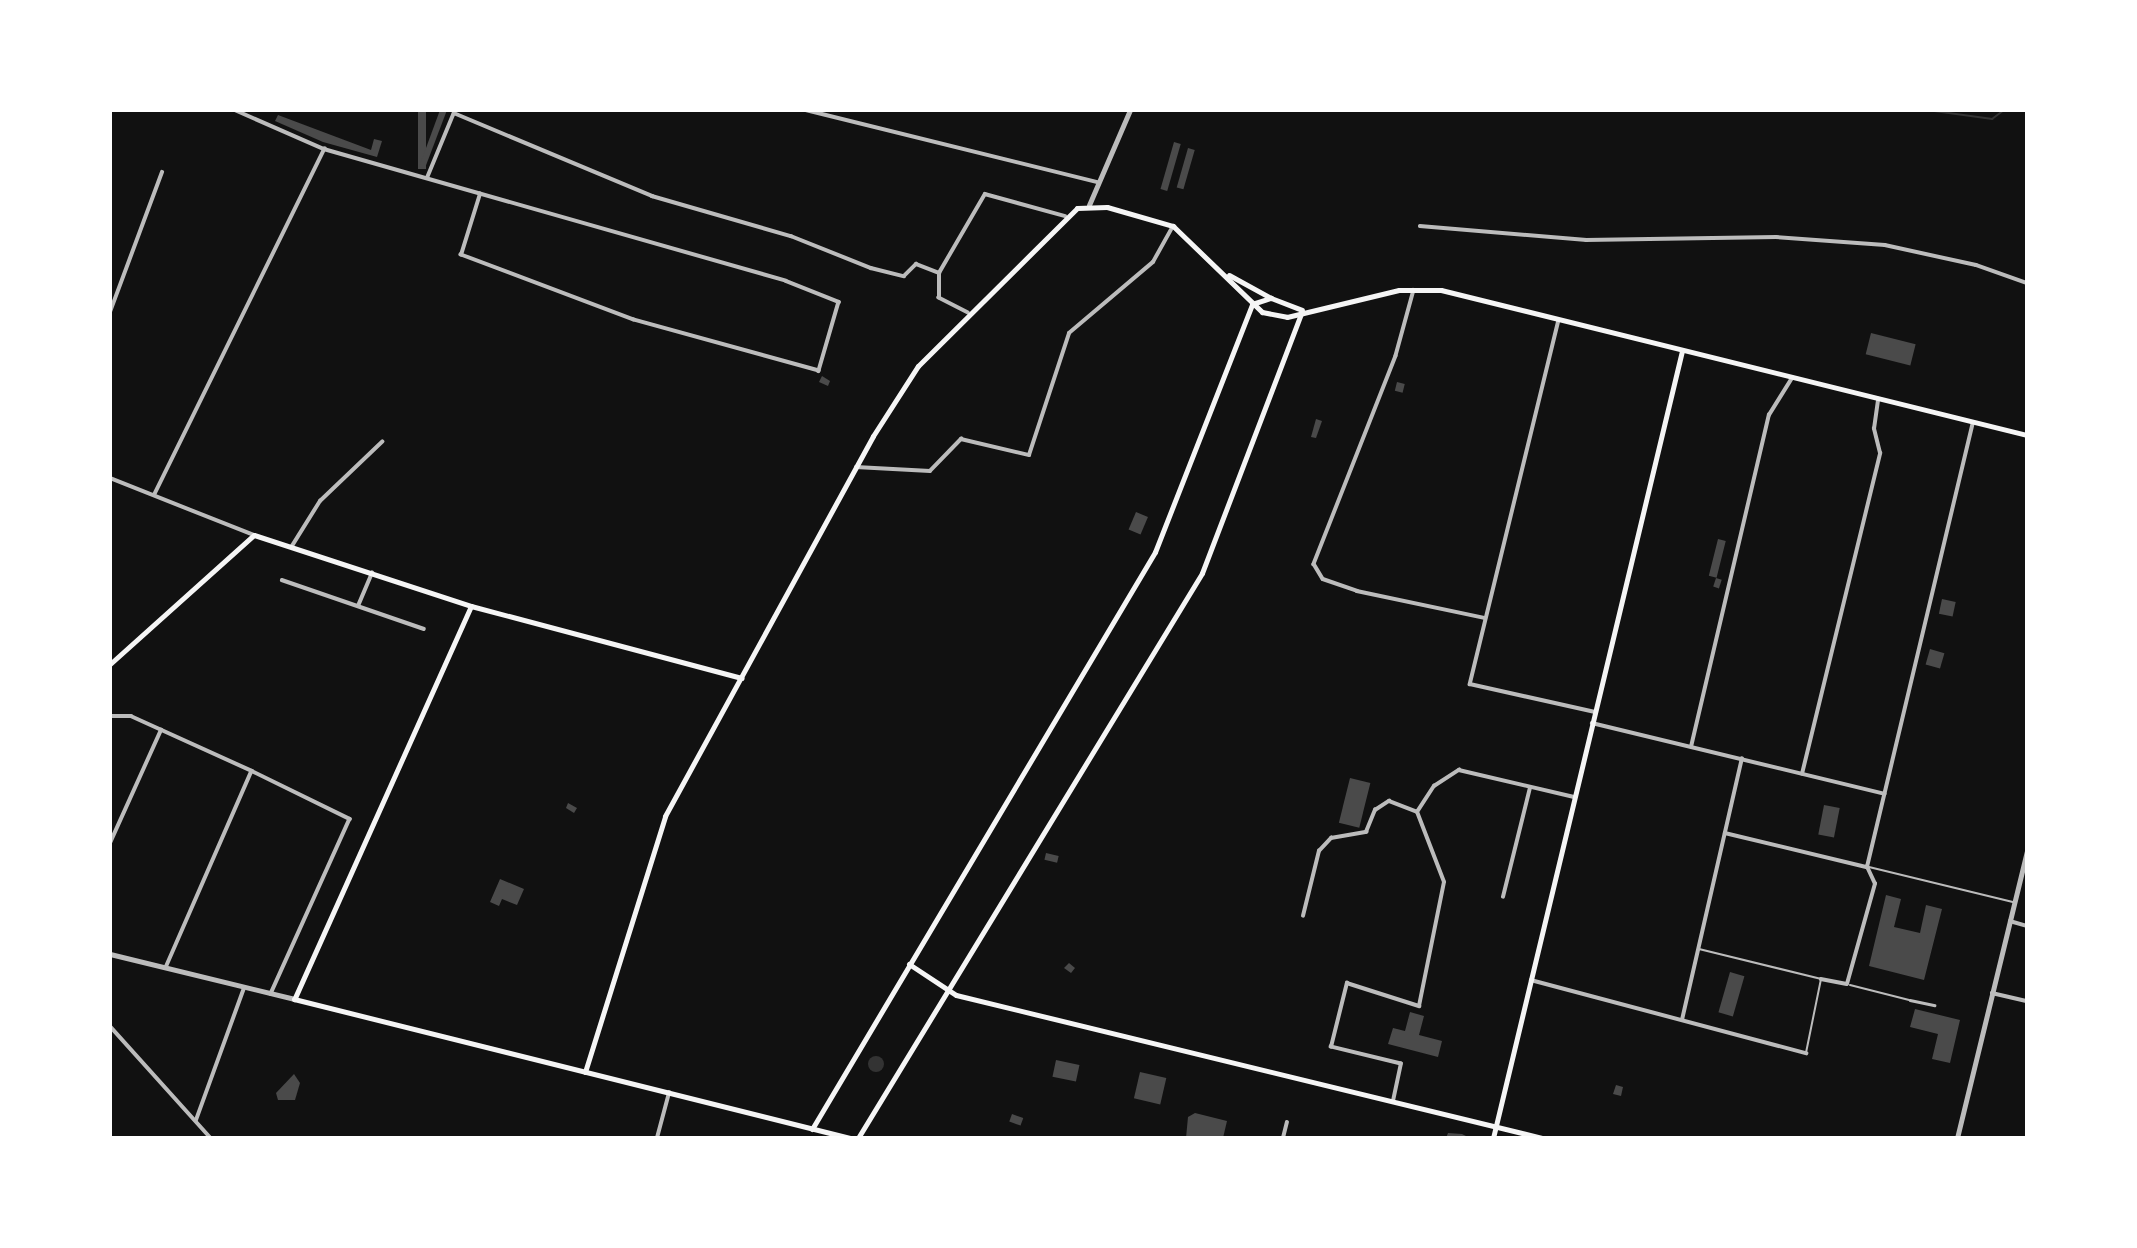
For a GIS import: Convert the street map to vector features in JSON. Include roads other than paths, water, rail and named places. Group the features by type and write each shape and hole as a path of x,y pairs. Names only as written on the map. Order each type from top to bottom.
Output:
{"main road":[{"path":"585,1072 656,840 856,467 902,387 968,313 1066,216 1089,205 1173,226 1226,273 1252,304 1287,317 1302,310 1415,288 1559,320 2027,435"},
{"path":"1226,273 1270,298 1302,310"},
{"path":"1252,304 1270,298"},
{"path":"812,1129 1155,552 1252,304"},
{"path":"859,1138 1202,573 1302,310"},
{"path":"1493,1138 1682,351"},
{"path":"110,664 254,535 372,571 471,606 742,678"},
{"path":"471,606 294,999 850,1138"},
{"path":"909,964 948,990 1542,1138"}],"street":[{"path":"235,110 324,149 786,281 839,302 819,371 634,320 461,255 480,194"},
{"path":"806,110 1100,182"},
{"path":"1089,205 1130,110"},
{"path":"427,178 455,112 652,196 893,274 904,276 916,264 939,273"},
{"path":"155,495 324,149"},
{"path":"110,312 162,172"},
{"path":"968,313 939,298 939,273 985,194 1066,216"},
{"path":"856,467 930,471 961,439 1029,455 1069,333 1153,261 1173,226"},
{"path":"1420,226 1586,240 1776,237 1885,245 1976,265 2027,284"},
{"path":"1415,288 1396,356 1314,564 1323,579 1357,590 1485,618"},
{"path":"1559,320 1470,684 1595,712"},
{"path":"1691,747 1769,415 1792,378"},
{"path":"1801,774 1880,453 1874,429 1878,399"},
{"path":"1821,979 1847,984 1875,884 1867,867 1973,422"},
{"path":"292,547 320,501 382,442"},
{"path":"110,478 254,535"},
{"path":"358,606 372,571"},
{"path":"282,580 424,629"},
{"path":"110,716 131,716 253,771 350,819 271,994"},
{"path":"1592,723 1885,794"},
{"path":"110,843 161,730"},
{"path":"1682,1020 1742,759"},
{"path":"1417,811 1434,786 1459,770 1574,797"},
{"path":"167,966 253,771"},
{"path":"1503,897 1530,788"},
{"path":"1303,916 1319,851 1331,838 1366,832 1375,810 1389,801 1417,811 1444,882 1419,1006 1346,983 1331,1047 1401,1064 1392,1102"},
{"path":"1725,833 1867,867"},
{"path":"1956,1138 2027,851"},
{"path":"2010,921 2027,926"},
{"path":"110,954 294,999"},
{"path":"1530,980 1806,1053"},
{"path":"196,1120 244,988"},
{"path":"1992,993 2027,1001"},
{"path":"1910,1000 1934,1005"},
{"path":"110,1026 211,1138"},
{"path":"657,1138 669,1093"},
{"path":"1283,1138 1287,1122"}],"lane":[{"path":"1867,867 2014,902"},
{"path":"1698,948 1821,979 1806,1053"},
{"path":"1847,984 1910,1000"}],"waterway":[{"path":"1927,110 1992,119 2004,110"}]}
